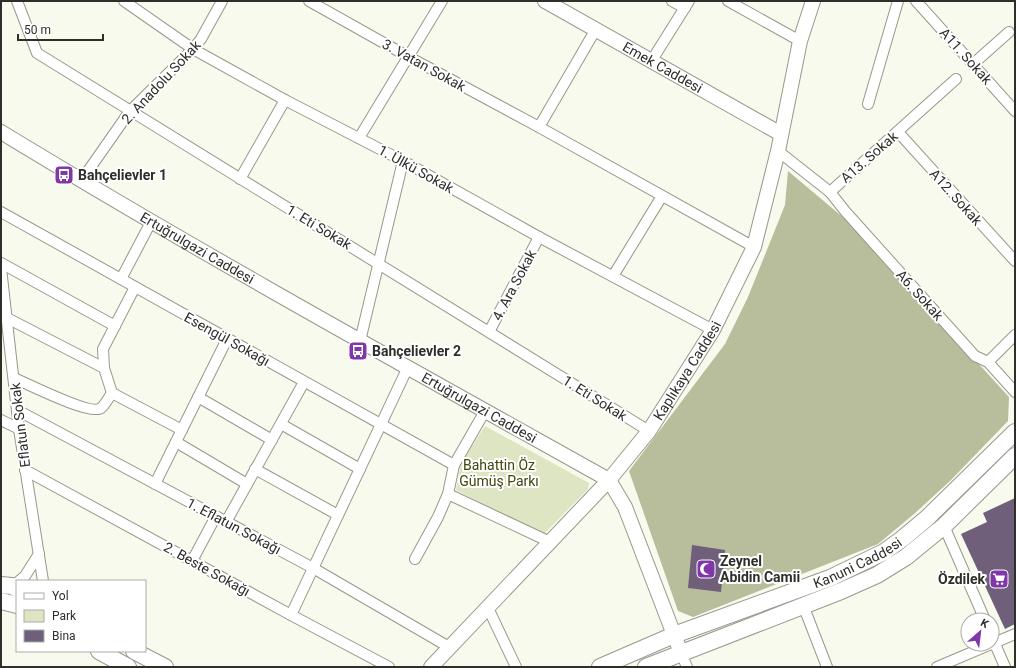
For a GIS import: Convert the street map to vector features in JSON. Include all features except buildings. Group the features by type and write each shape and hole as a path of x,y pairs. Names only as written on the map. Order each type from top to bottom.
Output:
{"main road":[{"name":"Emek Caddesi","path":"545,1 781,134"},
{"name":"Kaplıkaya Caddesi","path":"431,667 609,480 648,431 714,330 754,247 778,151 800,41 813,1"},
{"name":"Ertuğrulgazi Caddesi","path":"1,132 151,222 609,480"},
{"name":"Kanuni Caddesi","path":"600,667 674,635 830,578 884,552 926,519 1015,432"},
{"name":"Kanuni Caddesi","path":"646,667 684,660 803,606 876,575 906,557 944,526 1015,456"},
{"path":"609,480 625,507 684,660"},
{"path":"1,601 16,606"},
{"path":"101,652 128,667"},
{"path":"136,652 165,667"}],"street":[{"name":"1. Eti Sokak","path":"17,1 37,53 648,431"},
{"name":"1. Ülkü Sokak","path":"124,1 193,49 285,100 403,161 539,238 714,330"},
{"name":"2. Anadolu Sokak","path":"81,181 130,111 193,49 201,39 222,1"},
{"name":"3. Vatan Sokak","path":"309,1 407,56 540,127 754,247"},
{"path":"359,138 407,56 442,1"},
{"path":"652,60 687,4 672,1"},
{"path":"728,1 800,41"},
{"path":"868,104 898,1"},
{"name":"A11. Sokak","path":"916,1 1015,111"},
{"path":"540,127 596,29"},
{"path":"973,64 1008,32"},
{"name":"A13. Sokak","path":"778,151 830,192 956,79"},
{"path":"240,179 285,100"},
{"name":"A12. Sokak","path":"898,132 1015,261"},
{"path":"360,341 403,161"},
{"name":"A6. Sokak","path":"830,192 845,211 975,356 982,361 988,362 1015,392"},
{"path":"613,276 662,196"},
{"name":"Esengül Sokağı","path":"1,212 454,466"},
{"path":"120,279 151,222"},
{"name":"4. Ara Sokak","path":"489,332 539,238"},
{"path":"1,263 115,326"},
{"name":"Eflatun Sokak","path":"1,268 19,428 43,580"},
{"path":"135,287 103,349 104,368 112,393 182,430"},
{"path":"7,318 104,368"},
{"path":"988,362 1015,335"},
{"path":"155,484 227,338"},
{"path":"290,615 408,367"},
{"path":"14,378 77,406 94,411 101,408 112,393"},
{"path":"226,522 304,382"},
{"path":"198,397 272,440"},
{"name":"1. Eflatun Sokağı","path":"17,410 313,568 449,647"},
{"path":"415,559 438,517 448,494 454,466 485,411"},
{"path":"1,420 19,428"},
{"path":"281,424 360,469"},
{"path":"176,442 247,484"},
{"path":"255,469 338,515"},
{"name":"2. Beste Sokağı","path":"25,470 290,615 389,667"},
{"path":"448,494 550,542"},
{"path":"192,561 216,516"},
{"path":"944,526 982,612"},
{"path":"20,580 25,576 39,554"},
{"path":"803,606 827,667"},
{"path":"488,608 516,667"},
{"path":"1000,638 1015,634"},
{"path":"937,667 968,652"},
{"path":"998,652 1005,667"}],"green space":[{"path":"788,171 851,224 1009,397 1008,421 950,481 878,544 693,617 678,611 629,471 725,344 748,297 785,205"},
{"name":"Bahattin Öz Gümüş Parkı","path":"485,426 589,483 588,489 543,535 456,490 461,463"}],"place":[{"name":"Bahçelievler 1","path":"64,175"},
{"name":"Bahçelievler 2","path":"358,351"},
{"name":"Zeynel Abidin Camii","path":"706,569"},
{"name":"Özdilek","path":"999,579"}]}
